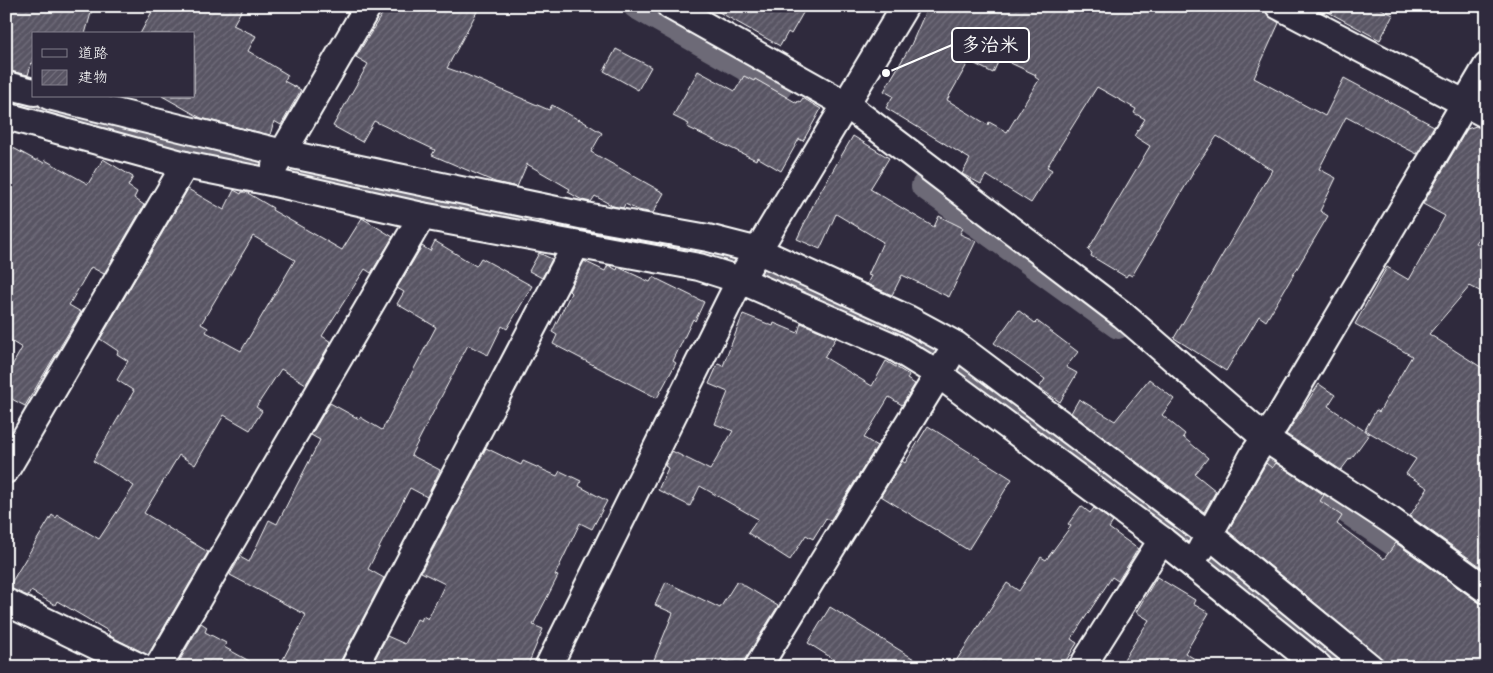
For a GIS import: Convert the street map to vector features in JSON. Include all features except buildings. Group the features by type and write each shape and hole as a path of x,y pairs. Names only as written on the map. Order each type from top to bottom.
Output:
{"street":[{"path":"275,166 368,6"},
{"path":"670,6 847,105 1123,316 1266,438 1390,520 1487,590"},
{"path":"548,667 750,265 905,6"},
{"path":"1279,6 1476,109"},
{"path":"1201,550 1254,454 1476,109 1487,66"},
{"path":"6,85 32,92"},
{"path":"55,98 275,166 422,216 699,267 750,265 908,319 947,360 1162,540 1201,550 1319,667"},
{"path":"6,116 186,164 275,166 585,216 708,238 750,265 894,347 947,360 1201,550 1370,667"},
{"path":"6,470 186,164"},
{"path":"158,667 422,216"},
{"path":"354,667 576,244"},
{"path":"758,667 947,360"},
{"path":"1082,667 1162,540"},
{"path":"6,602 140,667"}],"waterway":[{"path":"636,6 779,87"},
{"path":"6,99 215,152 484,209 730,257 906,335 955,365 1053,433 1245,584 1345,667"},
{"path":"924,186 1118,326"},
{"path":"1271,458 1487,608"}],"place":[{"name":"多治米","path":"886,73"}]}
